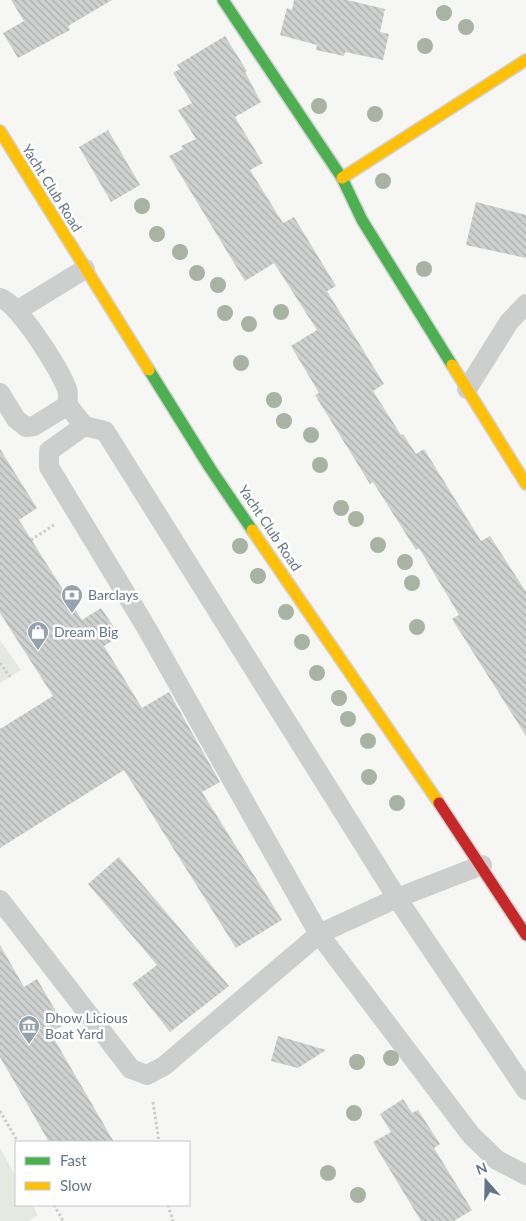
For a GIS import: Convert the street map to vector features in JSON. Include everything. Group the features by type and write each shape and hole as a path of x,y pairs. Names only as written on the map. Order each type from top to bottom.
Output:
{"street":[{"path":"223,0 342,178 362,220 526,484"},
{"path":"342,178 526,60"},
{"name":"Yacht Club Road","path":"3,142 210,468 482,865 526,935"}],"lane":[{"path":"18,310 85,269"},
{"path":"0,298 5,299 18,310 33,331 68,390 68,405 84,426 105,430 397,898 526,1090"},
{"path":"467,389 509,322 526,304"},
{"path":"0,393 16,419 26,427 34,426 68,405"},
{"path":"84,426 49,451 49,467 146,627 319,934 472,1135 497,1160 526,1175"},
{"path":"0,900 131,1069 147,1075 164,1066 319,934 397,898 482,865"}],"path":[{"path":"31,540 61,521"},
{"path":"0,663 10,677"},
{"path":"147,1075 159,1131 159,1141"},
{"path":"0,1111 17,1141"},
{"path":"55,1206 63,1221"},
{"path":"168,1206 173,1221"}],"shaded area":[{"path":"0,640 21,670 0,683"},
{"path":"0,1148 15,1175 15,1206 33,1206 38,1215 28,1221 0,1221"}],"building":[{"path":"11,0 112,0 68,26 70,30 18,58 3,33 24,21"},
{"path":"294,0 347,0 385,9 380,32 389,34 383,60 345,52 344,56 316,50 317,45 280,35 287,8 292,10"},
{"path":"225,36 247,71 245,72 261,102 235,117 263,163 250,170 283,223 294,217 336,286 327,291 384,384 373,391 401,435 403,434 416,454 424,449 481,541 490,536 526,592 526,736 452,619 459,615 419,548 416,550 373,482 370,484 315,395 319,393 291,346 317,330 274,263 245,281 169,156 183,149 181,146 196,139 178,110 192,103 173,73 180,69 177,65"},
{"path":"108,130 140,185 111,202 79,147"},
{"path":"476,202 526,215 526,258 466,245"},
{"path":"0,449 37,508 19,520 82,620 101,608 120,636 104,646 142,708 169,692 220,782 202,792 282,920 236,948 124,770 0,848 0,729 53,696 0,613"},
{"path":"119,857 229,986 170,1032 132,984 157,965 88,884"},
{"name":"Dhow Licious Boat Yard","path":"0,945 24,987 37,979 64,1025 50,1032 113,1141 48,1141 0,1057"},
{"path":"278,1036 326,1050 298,1068 271,1061"},
{"path":"403,1099 412,1113 418,1110 440,1144 434,1148 472,1210 454,1221 421,1221 373,1142 391,1132 380,1114"}],"traffic: fast":[{"path":"223,0 342,178 362,220 452,365"},
{"path":"149,370 210,468 252,530"}],"traffic: slow":[{"path":"342,178 526,60"},
{"path":"0,131 149,370"},
{"path":"452,365 526,484"},
{"path":"252,530 439,803"}],"traffic: jam":[{"path":"439,803 526,935"}],"place":[{"name":"Barclays","path":"72,614"},
{"name":"Dream Big","path":"38,651"},
{"name":"Dhow Licious Boat Yard","path":"29,1045"}]}
